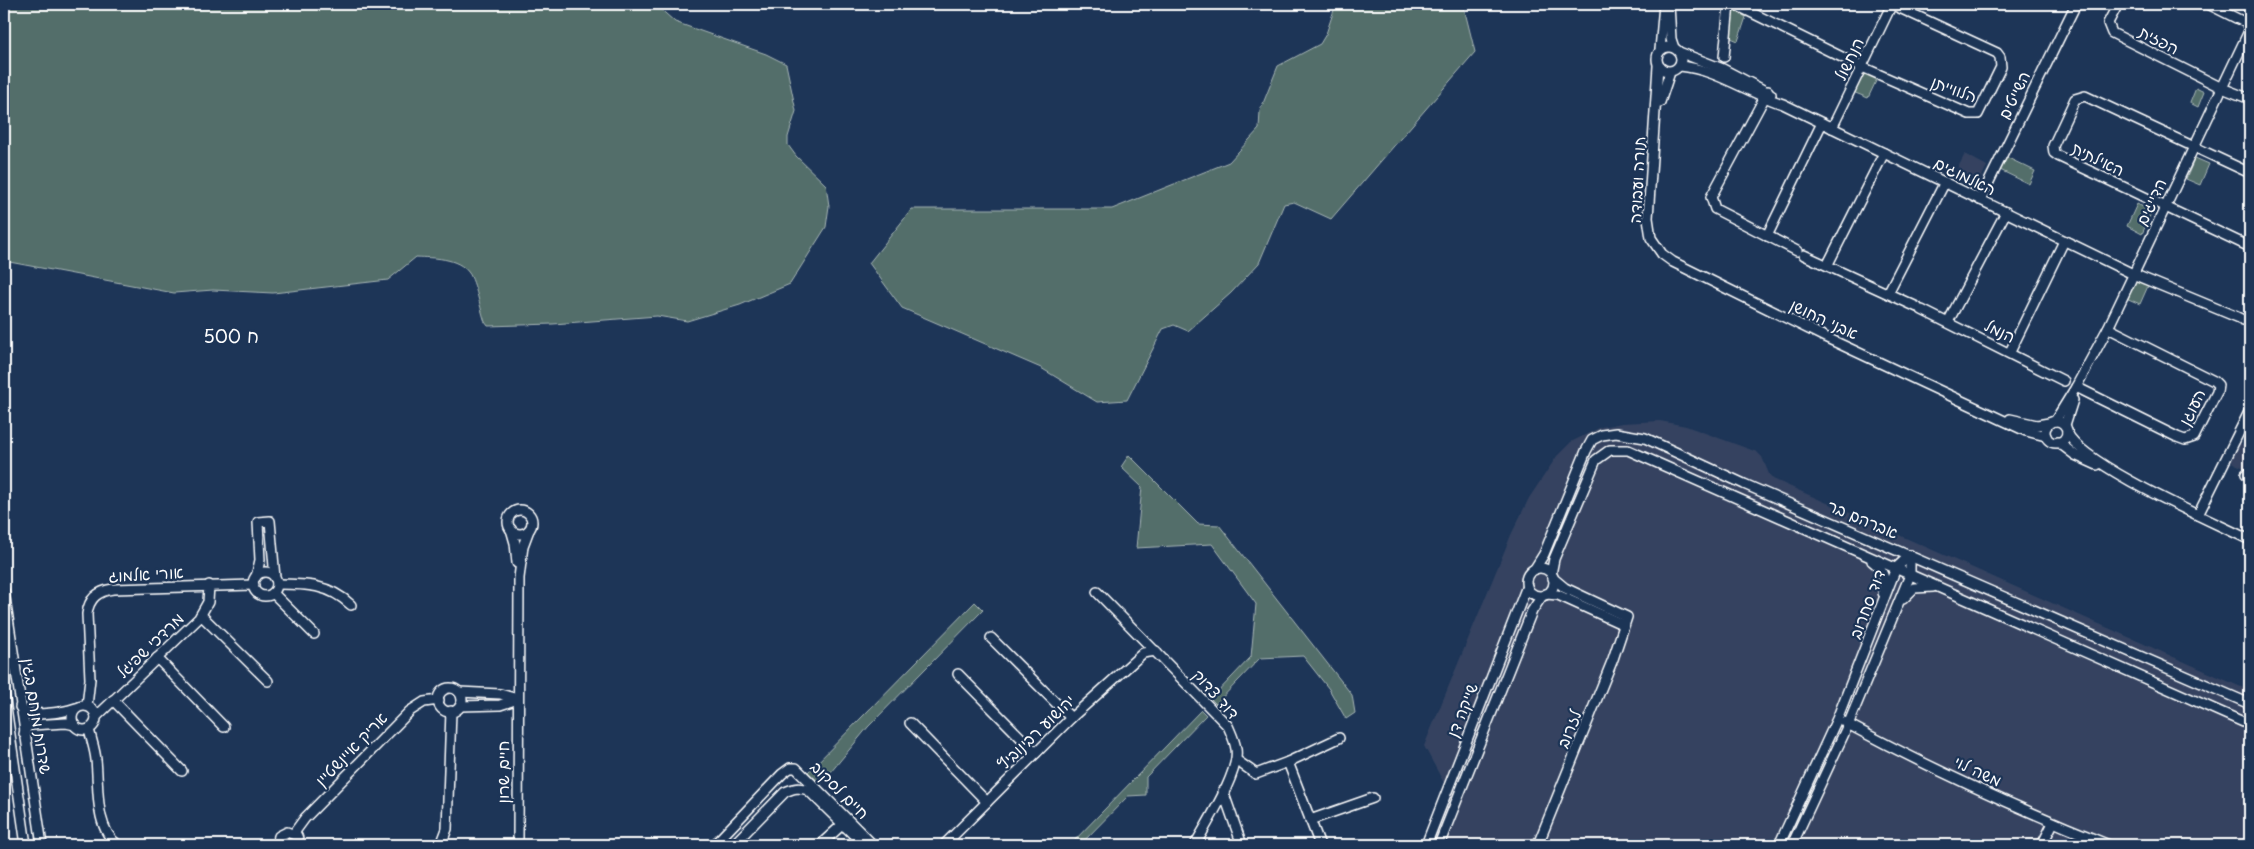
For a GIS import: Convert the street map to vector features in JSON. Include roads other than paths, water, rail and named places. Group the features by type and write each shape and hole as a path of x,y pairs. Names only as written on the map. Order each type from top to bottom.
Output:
{"street":[{"path":"1664,4 1660,50 1656,58 1658,66 1670,72 1680,66 1681,59 1671,39 1669,4"},
{"path":"1724,57 1729,4"},
{"path":"1734,4 1862,67"},
{"name":"הנחשול","path":"1832,128 1891,4"},
{"name":"הלווייתן","path":"1862,67 1969,114 1978,114 1981,111 2001,67 2000,58 1997,53 1891,4"},
{"name":"השייטים","path":"1980,200 2076,4"},
{"name":"הפזית","path":"2118,4 2108,23 2112,33 2250,100"},
{"path":"2208,4 2250,25"},
{"name":"הדייגים","path":"2052,422 2076,387 2108,328 2250,29"},
{"path":"1660,50 1666,47 1676,50"},
{"name":"האלמוגים","path":"1676,50 1723,69 1783,104 2133,274 2244,320 2250,317"},
{"name":"תורה ועבודה","path":"1656,246 1651,238 1648,218 1658,66"},
{"name":"האלמוגים","path":"1680,66 1699,68 1766,95"},
{"name":"תורה ועבודה","path":"1656,114 1670,72"},
{"name":"הנמל","path":"1766,95 1712,197 1711,201 1715,209 1800,253 1828,264 1920,308 2064,380"},
{"name":"האילתית","path":"2250,173 2085,96 2075,99 2054,142 2053,150 2058,156 2250,247"},
{"path":"1767,236 1822,123"},
{"path":"1828,264 1884,153"},
{"path":"1888,293 1944,182"},
{"path":"1948,322 2006,212"},
{"path":"2010,352 2064,240"},
{"name":"אבני החושן","path":"1656,246 1662,254 1673,262 1699,275 2029,432 2046,436"},
{"name":"העוגן","path":"2076,387 2177,437 2185,440 2194,437 2217,392 2218,385 2214,381 2108,328"},
{"name":"הדייגים","path":"2066,429 2076,387"},
{"path":"2198,515 2250,410"},
{"name":"אבני החושן","path":"1984,411 2037,425 2052,422"},
{"path":"2129,480 2090,455 2069,438 2066,429 2052,422 2045,429 2046,436 2051,441 2058,442 2075,455 2250,540"},
{"path":"2058,442 2064,439 2066,429"},
{"name":"אברהם בר","path":"1534,570 1544,554 1589,446 1598,436 1616,433 1645,438 1744,484 2250,704"},
{"name":"אברהם בר","path":"1552,576 1554,559 1592,466 1604,453 1618,449 1632,451 2250,725"},
{"path":"521,510 530,516 532,523 529,530 518,534 510,528 510,516 514,512 521,510"},
{"path":"270,521 276,580 273,594 261,595 255,590 260,560 258,522 270,521"},
{"name":"חיים שרון","path":"510,528 515,543 519,578"},
{"name":"חיים שרון","path":"518,845 519,578 523,546 529,530"},
{"path":"1862,554 1879,566 1884,577 1885,584 1874,626"},
{"name":"דוד סחרוב","path":"1779,845 1837,719 1896,568 1910,555"},
{"name":"דוד סחרוב","path":"1792,845 1848,725 1910,575 1910,555"},
{"path":"1543,568 1565,588 1625,621 1558,595 1532,594 1527,586 1527,577 1534,570 1543,568"},
{"path":"255,581 266,572 276,580 322,586 340,595 351,605"},
{"path":"1544,595 1553,588 1552,576"},
{"name":"אורי אלמוג","path":"87,706 90,676 87,614 89,603 94,596 113,589 255,581"},
{"name":"מרדכי שפיגל","path":"96,717 201,615 208,602 209,585"},
{"name":"שייקה דן","path":"1426,845 1527,586"},
{"path":"1893,616 1906,595 1914,588 1932,586 1943,589"},
{"name":"שדרות מנחם בגין","path":"4,591 24,735 42,845"},
{"name":"דוד צדוק","path":"1097,592 1228,726 1236,749 1236,760 1232,778 1223,791 1195,845"},
{"path":"273,594 314,634"},
{"name":"שייקה דן","path":"1439,845 1532,610 1544,595"},
{"path":"201,615 268,681"},
{"name":"לזרוב","path":"1540,844 1613,659 1625,621"},
{"path":"991,638 1071,718"},
{"name":"יהושוע רבינוביץ","path":"944,845 1071,718 1143,653 1156,651"},
{"path":"157,658 224,727"},
{"path":"958,674 1036,753"},
{"path":"453,688 459,692 500,694 518,699 500,705 460,706 451,711 443,708 439,700 440,693 446,689 453,688"},
{"path":"459,692 462,699 460,706"},
{"name":"שדרות מנחם בגין","path":"4,698 26,845"},
{"path":"113,700 182,771"},
{"name":"אריק איינשטיין","path":"277,845 281,834 294,833 303,820 410,711 424,702 439,700"},
{"path":"20,707 24,712 30,714 63,712 87,706 94,711 96,717 94,724 89,729 81,729 67,723 31,725 26,729 24,735"},
{"path":"75,726 72,715 76,708"},
{"path":"1854,710 1856,725 1860,730"},
{"path":"441,845 447,829 451,711"},
{"name":"משה לוי","path":"1837,719 2053,823 2109,845"},
{"path":"910,723 987,802"},
{"path":"4,728 11,736"},
{"path":"89,729 96,758 103,824 108,837 118,845"},
{"path":"1236,760 1256,774 1288,762 1339,738"},
{"path":"1288,762 1320,845"},
{"name":"חיים לסקוב","path":"714,845 790,768 799,770 873,845"},
{"name":"חיים לסקוב","path":"733,845 785,792 794,788 808,790 864,845"},
{"path":"1223,791 1242,845"},
{"path":"1310,820 1373,798"},
{"path":"2042,845 2053,823"},
{"path":"820,845 843,824"},
{"path":"294,833 298,837 300,845"}],"district":[{"name":"ח 500","path":"231,337"}]}
